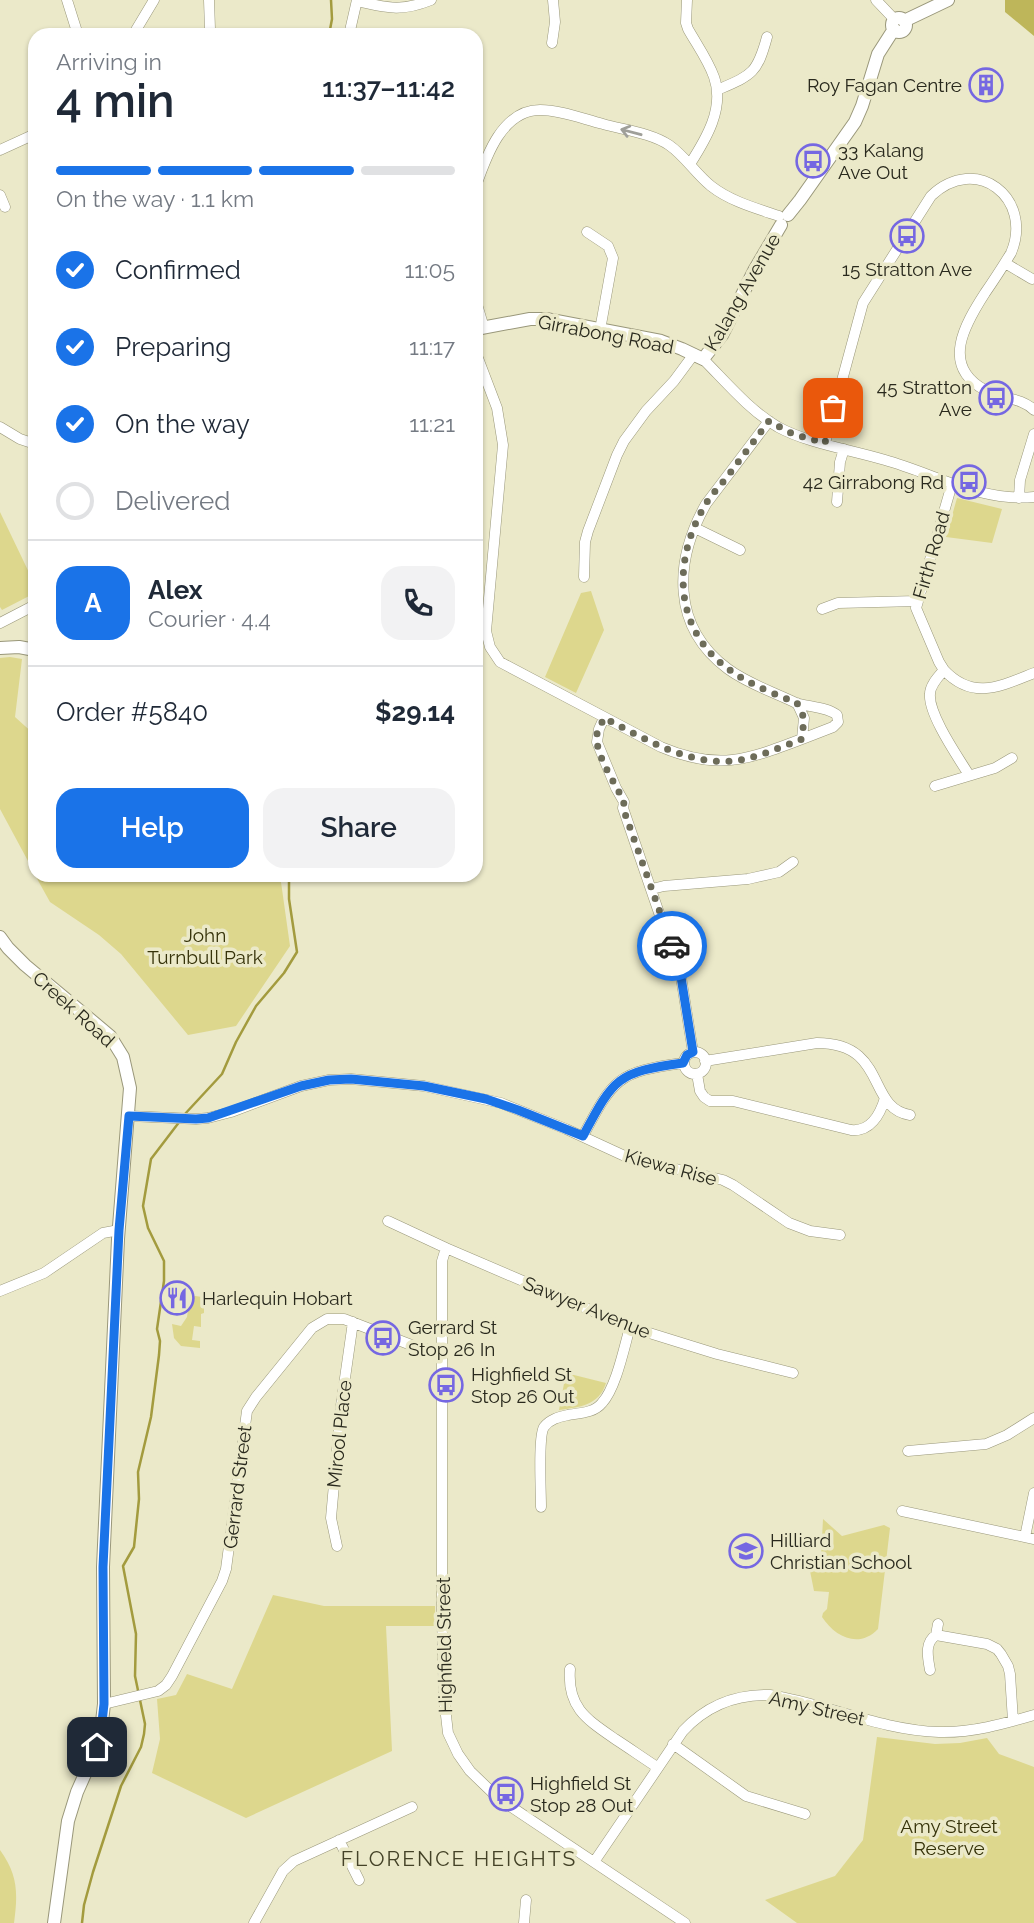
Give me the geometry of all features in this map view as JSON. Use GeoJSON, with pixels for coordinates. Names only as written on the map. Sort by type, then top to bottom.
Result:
{"type":"FeatureCollection","features":[{"type":"Feature","properties":{"kind":"street"},"geometry":{"type":"LineString","coordinates":[[67,0],[76,28]]}},
{"type":"Feature","properties":{"kind":"street"},"geometry":{"type":"LineString","coordinates":[[137,28],[154,0]]}},
{"type":"Feature","properties":{"kind":"street"},"geometry":{"type":"LineString","coordinates":[[209,0],[210,28]]}},
{"type":"Feature","properties":{"kind":"street"},"geometry":{"type":"LineString","coordinates":[[351,28],[357,1],[394,9],[413,7],[431,0]]}},
{"type":"Feature","properties":{"kind":"street"},"geometry":{"type":"LineString","coordinates":[[552,43],[555,22],[553,0]]}},
{"type":"Feature","properties":{"kind":"street"},"geometry":{"type":"LineString","coordinates":[[687,0],[688,29],[709,67],[717,90],[712,123],[690,164]]}},
{"type":"Feature","properties":{"kind":"street"},"geometry":{"type":"LineString","coordinates":[[876,0],[898,23],[948,0]]}},
{"type":"Feature","properties":{"kind":"street","name":"Kalang Avenue"},"geometry":{"type":"LineString","coordinates":[[584,577],[587,531],[617,455],[634,427],[674,381],[722,335],[782,219],[800,200],[855,122],[878,54],[898,23]]}},
{"type":"Feature","properties":{"kind":"street"},"geometry":{"type":"LineString","coordinates":[[717,90],[742,80],[755,71],[762,58],[767,37]]}},
{"type":"Feature","properties":{"kind":"street"},"geometry":{"type":"LineString","coordinates":[[483,168],[502,131],[516,118],[536,110],[558,112],[660,140],[679,153],[711,186],[724,195],[782,219]]}},
{"type":"Feature","properties":{"kind":"street"},"geometry":{"type":"LineString","coordinates":[[0,150],[28,137]]}},
{"type":"Feature","properties":{"kind":"street"},"geometry":{"type":"LineString","coordinates":[[825,443],[863,303],[931,196],[945,184],[962,179],[988,182],[1004,193],[1014,209],[1018,225],[1016,243],[966,324],[960,343],[961,362],[964,371],[976,385],[994,394],[1027,403],[1034,410]]}},
{"type":"Feature","properties":{"kind":"street"},"geometry":{"type":"LineString","coordinates":[[0,195],[5,207]]}},
{"type":"Feature","properties":{"kind":"street"},"geometry":{"type":"LineString","coordinates":[[587,232],[608,246],[613,258],[600,330]]}},
{"type":"Feature","properties":{"kind":"street"},"geometry":{"type":"LineString","coordinates":[[1004,263],[1032,279]]}},
{"type":"Feature","properties":{"kind":"street","name":"Girrabong Road"},"geometry":{"type":"LineString","coordinates":[[483,328],[538,318],[661,341],[698,357],[748,404],[769,421],[793,434],[889,461],[987,494],[1034,497]]}},
{"type":"Feature","properties":{"kind":"street"},"geometry":{"type":"LineString","coordinates":[[483,371],[497,408],[503,445],[486,620],[486,639],[494,655],[506,667],[604,718],[688,757],[716,761],[744,759],[833,727],[838,722],[835,713],[831,711],[797,703],[729,670],[709,651],[694,629],[686,607],[682,572],[695,528],[706,504],[769,421]]}},
{"type":"Feature","properties":{"kind":"street"},"geometry":{"type":"LineString","coordinates":[[0,427],[28,442]]}},
{"type":"Feature","properties":{"kind":"street"},"geometry":{"type":"LineString","coordinates":[[1019,498],[1020,480],[1034,434]]}},
{"type":"Feature","properties":{"kind":"street"},"geometry":{"type":"LineString","coordinates":[[837,502],[840,462],[844,449]]}},
{"type":"Feature","properties":{"kind":"street","name":"Firth Road"},"geometry":{"type":"LineString","coordinates":[[944,670],[916,608],[952,484]]}},
{"type":"Feature","properties":{"kind":"street"},"geometry":{"type":"LineString","coordinates":[[695,528],[740,550]]}},
{"type":"Feature","properties":{"kind":"street"},"geometry":{"type":"LineString","coordinates":[[822,609],[838,603],[917,601]]}},
{"type":"Feature","properties":{"kind":"street"},"geometry":{"type":"LineString","coordinates":[[0,624],[28,609]]}},
{"type":"Feature","properties":{"kind":"street"},"geometry":{"type":"LineString","coordinates":[[0,648],[28,649]]}},
{"type":"Feature","properties":{"kind":"street"},"geometry":{"type":"LineString","coordinates":[[969,775],[935,715],[930,696],[932,686],[944,670],[962,684],[980,689],[996,688],[1034,673]]}},
{"type":"Feature","properties":{"kind":"street"},"geometry":{"type":"LineString","coordinates":[[797,703],[804,718],[802,739]]}},
{"type":"Feature","properties":{"kind":"street"},"geometry":{"type":"LineString","coordinates":[[604,718],[598,729],[597,742],[624,802],[623,808],[681,977],[693,1052]]}},
{"type":"Feature","properties":{"kind":"street"},"geometry":{"type":"LineString","coordinates":[[935,786],[995,768],[1012,758]]}},
{"type":"Feature","properties":{"kind":"street"},"geometry":{"type":"LineString","coordinates":[[652,889],[748,879],[779,872],[793,862]]}},
{"type":"Feature","properties":{"kind":"street","name":"Creek Road"},"geometry":{"type":"LineString","coordinates":[[1,941],[25,965],[104,1030],[117,1045],[131,1088],[119,1230],[103,1567],[104,1704],[97,1747],[77,1792],[68,1821],[54,1923]]}},
{"type":"Feature","properties":{"kind":"street"},"geometry":{"type":"LineString","coordinates":[[705,1060],[831,1043],[856,1053],[866,1063],[892,1109],[909,1115]]}},
{"type":"Feature","properties":{"kind":"street"},"geometry":{"type":"LineString","coordinates":[[683,1063],[687,1055],[693,1052],[701,1055],[705,1060],[703,1070],[697,1074]]}},
{"type":"Feature","properties":{"kind":"street"},"geometry":{"type":"LineString","coordinates":[[683,1063],[687,1071],[697,1074]]}},
{"type":"Feature","properties":{"kind":"street"},"geometry":{"type":"LineString","coordinates":[[583,1136],[607,1094],[622,1079],[642,1070],[683,1063]]}},
{"type":"Feature","properties":{"kind":"street"},"geometry":{"type":"LineString","coordinates":[[697,1074],[700,1091],[710,1101],[733,1101],[850,1130],[859,1131],[871,1124],[885,1098]]}},
{"type":"Feature","properties":{"kind":"street","name":"Kiewa Rise"},"geometry":{"type":"LineString","coordinates":[[129,1116],[208,1118],[301,1086],[329,1080],[351,1079],[424,1086],[486,1099],[518,1110],[583,1136],[618,1154],[723,1180],[789,1223],[810,1231],[840,1236]]}},
{"type":"Feature","properties":{"kind":"street","name":"Sawyer Avenue"},"geometry":{"type":"LineString","coordinates":[[387,1221],[630,1327],[717,1354],[793,1373]]}},
{"type":"Feature","properties":{"kind":"street"},"geometry":{"type":"LineString","coordinates":[[0,1290],[44,1273],[103,1233],[119,1230]]}},
{"type":"Feature","properties":{"kind":"street","name":"Highfield Street"},"geometry":{"type":"LineString","coordinates":[[446,1248],[442,1261],[442,1624],[444,1710],[448,1733],[464,1763],[487,1789],[526,1818],[685,1923]]}},
{"type":"Feature","properties":{"kind":"street","name":"Gerrard Street"},"geometry":{"type":"LineString","coordinates":[[104,1704],[153,1693],[166,1685],[172,1676],[226,1569],[245,1418],[250,1405],[317,1324],[332,1318],[344,1319],[419,1348],[442,1351]]}},
{"type":"Feature","properties":{"kind":"street","name":"Mirool Place"},"geometry":{"type":"LineString","coordinates":[[337,1546],[331,1518],[341,1406],[353,1322]]}},
{"type":"Feature","properties":{"kind":"street"},"geometry":{"type":"LineString","coordinates":[[541,1507],[542,1432],[555,1418],[596,1409],[605,1400],[612,1388],[630,1327]]}},
{"type":"Feature","properties":{"kind":"street"},"geometry":{"type":"LineString","coordinates":[[908,1451],[986,1444],[1034,1418]]}},
{"type":"Feature","properties":{"kind":"street"},"geometry":{"type":"LineString","coordinates":[[902,1511],[1029,1538],[1034,1493]]}},
{"type":"Feature","properties":{"kind":"street"},"geometry":{"type":"LineString","coordinates":[[930,1670],[928,1646],[937,1629],[998,1649],[1010,1674],[1013,1721]]}},
{"type":"Feature","properties":{"kind":"street"},"geometry":{"type":"LineString","coordinates":[[570,1669],[571,1693],[582,1714],[657,1767]]}},
{"type":"Feature","properties":{"kind":"street","name":"Amy Street"},"geometry":{"type":"LineString","coordinates":[[594,1862],[657,1767],[691,1722],[713,1707],[735,1698],[759,1695],[782,1697],[922,1731],[955,1732],[984,1728],[1034,1715]]}},
{"type":"Feature","properties":{"kind":"street"},"geometry":{"type":"LineString","coordinates":[[673,1744],[746,1796],[805,1814]]}},
{"type":"Feature","properties":{"kind":"street"},"geometry":{"type":"LineString","coordinates":[[254,1923],[289,1865],[301,1857],[412,1807]]}},
{"type":"Feature","properties":{"kind":"street"},"geometry":{"type":"LineString","coordinates":[[339,1840],[359,1880]]}},
{"type":"Feature","properties":{"kind":"street"},"geometry":{"type":"LineString","coordinates":[[524,1923],[526,1900]]}},
{"type":"Feature","properties":{"kind":"green space"},"geometry":{"type":"Polygon","coordinates":[[[957,498],[1002,509],[992,543],[946,537],[957,498]]]}},
{"type":"Feature","properties":{"kind":"green space"},"geometry":{"type":"Polygon","coordinates":[[[0,512],[28,570],[28,597],[2,610],[0,512]]]}},
{"type":"Feature","properties":{"kind":"green space"},"geometry":{"type":"Polygon","coordinates":[[[591,591],[604,630],[576,693],[545,677],[581,593],[591,591]]]}},
{"type":"Feature","properties":{"kind":"green space"},"geometry":{"type":"Polygon","coordinates":[[[0,658],[22,659],[15,717],[28,729],[28,861],[0,809],[0,658]]]}},
{"type":"Feature","properties":{"kind":"green space","name":"John Turnbull Park"},"geometry":{"type":"Polygon","coordinates":[[[39,882],[281,882],[290,946],[236,1026],[188,1035],[121,954],[99,935],[50,902],[39,882]]]}},
{"type":"Feature","properties":{"kind":"green space"},"geometry":{"type":"Polygon","coordinates":[[[189,1295],[204,1299],[201,1327],[194,1326],[192,1340],[200,1341],[200,1348],[181,1346],[174,1338],[172,1324],[181,1326],[187,1317],[189,1295]]]}},
{"type":"Feature","properties":{"kind":"green space"},"geometry":{"type":"Polygon","coordinates":[[[566,1373],[606,1383],[603,1391],[593,1401],[559,1410],[566,1373]]]}},
{"type":"Feature","properties":{"kind":"green space"},"geometry":{"type":"Polygon","coordinates":[[[823,1519],[842,1536],[884,1525],[890,1528],[878,1629],[863,1638],[840,1635],[822,1617],[827,1609],[829,1592],[814,1591],[808,1561],[815,1556],[821,1557],[823,1519]]]}},
{"type":"Feature","properties":{"kind":"green space"},"geometry":{"type":"Polygon","coordinates":[[[273,1595],[324,1606],[435,1606],[435,1626],[386,1626],[392,1751],[246,1818],[152,1773],[160,1739],[157,1699],[176,1695],[187,1674],[232,1689],[273,1595]]]}},
{"type":"Feature","properties":{"kind":"green space","name":"Amy Street Reserve"},"geometry":{"type":"Polygon","coordinates":[[[877,1737],[935,1744],[987,1738],[999,1754],[1034,1767],[1034,1923],[797,1923],[765,1900],[835,1876],[863,1840],[877,1737]]]}},
{"type":"Feature","properties":{"kind":"green space"},"geometry":{"type":"Polygon","coordinates":[[[0,1850],[10,1868],[15,1885],[14,1923],[0,1923],[0,1850]]]}},
{"type":"Feature","properties":{"kind":"shaded area"},"geometry":{"type":"Polygon","coordinates":[[[1005,0],[1034,0],[1034,36],[1005,12],[1005,0]]]}},
{"type":"Feature","properties":{"kind":"waterway"},"geometry":{"type":"LineString","coordinates":[[330,28],[331,0]]}},
{"type":"Feature","properties":{"kind":"waterway"},"geometry":{"type":"LineString","coordinates":[[184,1115],[222,1074],[256,1006],[284,973],[297,952],[289,882]]}},
{"type":"Feature","properties":{"kind":"waterway"},"geometry":{"type":"LineString","coordinates":[[82,1923],[93,1872],[121,1786],[141,1747],[144,1734],[145,1724],[135,1676],[136,1634],[123,1566],[134,1547],[139,1499],[138,1472],[151,1417],[159,1355],[157,1329],[164,1261],[148,1228],[143,1206],[151,1159],[180,1121]]}},
{"type":"Feature","properties":{"kind":"way so far"},"geometry":{"type":"LineString","coordinates":[[672,946],[623,808],[624,802],[597,742],[598,729],[604,718],[673,752],[716,761],[744,759],[802,739],[804,718],[797,703],[729,670],[700,640],[686,607],[682,572],[699,516],[769,421],[793,434],[825,443],[833,408]]}},
{"type":"Feature","properties":{"kind":"place","name":"Roy Fagan Centre"},"geometry":{"type":"Point","coordinates":[986,85]}},
{"type":"Feature","properties":{"kind":"place","name":"33 Kalang Ave Out"},"geometry":{"type":"Point","coordinates":[813,161]}},
{"type":"Feature","properties":{"kind":"place","name":"15 Stratton Ave"},"geometry":{"type":"Point","coordinates":[907,236]}},
{"type":"Feature","properties":{"kind":"place","name":"45 Stratton Ave"},"geometry":{"type":"Point","coordinates":[996,398]}},
{"type":"Feature","properties":{"kind":"place","name":"42 Girrabong Rd"},"geometry":{"type":"Point","coordinates":[969,482]}},
{"type":"Feature","properties":{"kind":"place","name":"Harlequin Hobart"},"geometry":{"type":"Point","coordinates":[177,1298]}},
{"type":"Feature","properties":{"kind":"place","name":"Gerrard St Stop 26 In"},"geometry":{"type":"Point","coordinates":[383,1338]}},
{"type":"Feature","properties":{"kind":"place","name":"Highfield St Stop 26 Out"},"geometry":{"type":"Point","coordinates":[446,1385]}},
{"type":"Feature","properties":{"kind":"place","name":"Hilliard Christian School"},"geometry":{"type":"Point","coordinates":[746,1551]}},
{"type":"Feature","properties":{"kind":"place","name":"Highfield St Stop 28 Out"},"geometry":{"type":"Point","coordinates":[506,1794]}},
{"type":"Feature","properties":{"kind":"district","name":"FLORENCE HEIGHTS"},"geometry":{"type":"Point","coordinates":[459,1858]}},
{"type":"Feature","properties":{"kind":"route"},"geometry":{"type":"LineString","coordinates":[[97,1747],[104,1704],[103,1567],[119,1230],[129,1116],[208,1118],[301,1086],[351,1079],[424,1086],[486,1099],[583,1136],[600,1104],[622,1079],[642,1070],[683,1063],[687,1055],[693,1052],[681,977],[672,946]]}}]}
